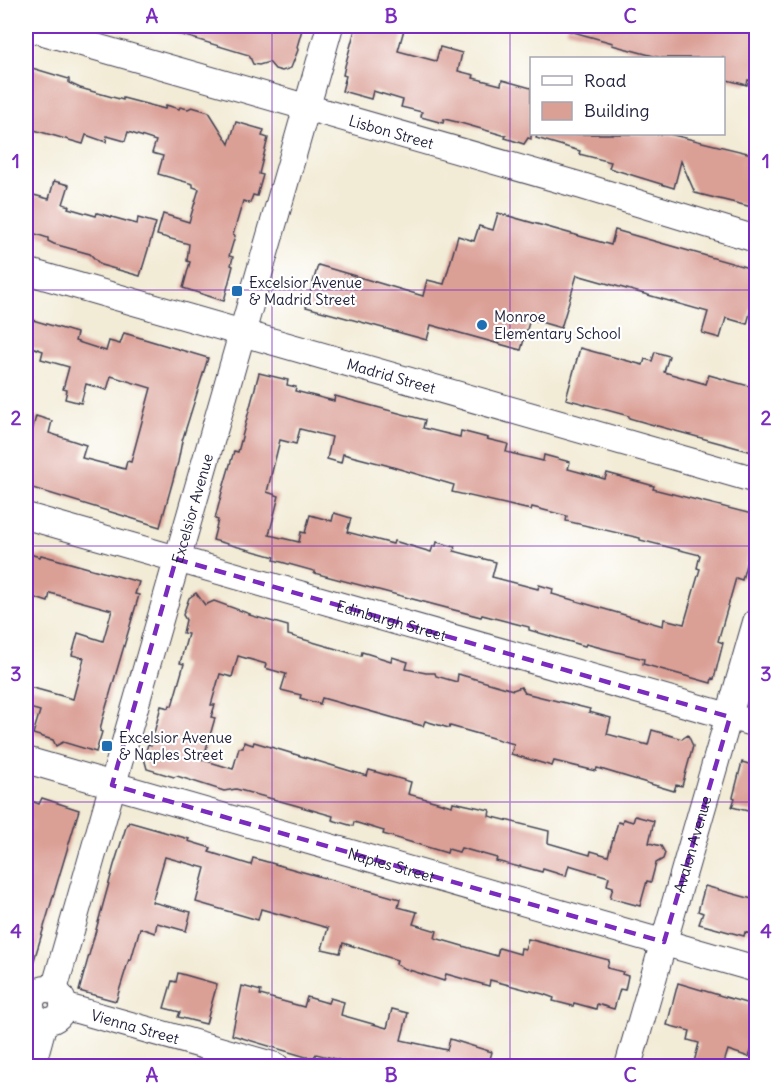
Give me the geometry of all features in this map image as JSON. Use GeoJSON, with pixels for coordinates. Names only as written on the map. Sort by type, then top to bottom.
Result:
{"type":"FeatureCollection","features":[{"type":"Feature","properties":{"kind":"street","name":"Excelsior Avenue"},"geometry":{"type":"LineString","coordinates":[[32,1066],[43,1005],[112,785],[330,26]]}},
{"type":"Feature","properties":{"kind":"street","name":"Lisbon Street"},"geometry":{"type":"LineString","coordinates":[[26,27],[582,186],[756,239]]}},
{"type":"Feature","properties":{"kind":"street","name":"Madrid Street"},"geometry":{"type":"LineString","coordinates":[[26,271],[756,480]]}},
{"type":"Feature","properties":{"kind":"street","name":"Edinburgh Street"},"geometry":{"type":"LineString","coordinates":[[26,516],[756,724]]}},
{"type":"Feature","properties":{"kind":"street","name":"Avalon Avenue"},"geometry":{"type":"LineString","coordinates":[[627,1066],[756,622]]}},
{"type":"Feature","properties":{"kind":"street","name":"Naples Street"},"geometry":{"type":"LineString","coordinates":[[26,760],[756,969]]}},
{"type":"Feature","properties":{"kind":"street","name":"Vienna Street"},"geometry":{"type":"LineString","coordinates":[[43,1005],[276,1066]]}},
{"type":"Feature","properties":{"kind":"highlighted area"},"geometry":{"type":"Polygon","coordinates":[[[176,559],[730,717],[664,942],[112,785],[176,559]]]}},
{"type":"Feature","properties":{"kind":"building"},"geometry":{"type":"Polygon","coordinates":[[[162,26],[303,26],[291,68],[282,71],[275,69],[269,62],[253,64],[249,55],[162,29],[162,26]]]}},
{"type":"Feature","properties":{"kind":"building"},"geometry":{"type":"Polygon","coordinates":[[[356,26],[405,26],[398,51],[436,61],[440,47],[462,53],[458,71],[474,75],[473,78],[501,85],[502,80],[530,88],[531,139],[528,138],[524,144],[505,138],[506,136],[457,122],[444,119],[443,123],[421,117],[422,112],[401,107],[403,100],[373,91],[371,99],[342,91],[346,76],[343,75],[356,26]]]}},
{"type":"Feature","properties":{"kind":"building"},"geometry":{"type":"Polygon","coordinates":[[[567,26],[756,26],[756,82],[748,80],[747,85],[725,80],[725,57],[657,57],[566,30],[567,26]]]}},
{"type":"Feature","properties":{"kind":"building"},"geometry":{"type":"Polygon","coordinates":[[[32,68],[69,79],[69,83],[80,88],[123,100],[123,98],[165,109],[166,105],[179,109],[180,107],[188,109],[192,107],[209,112],[229,144],[236,122],[264,130],[262,136],[268,138],[259,174],[263,175],[257,196],[253,195],[250,203],[243,201],[229,256],[233,257],[231,265],[233,266],[224,301],[183,288],[190,262],[187,261],[189,244],[157,235],[163,214],[189,222],[199,189],[193,187],[193,184],[158,174],[163,156],[152,153],[156,141],[128,132],[125,141],[107,136],[106,142],[86,135],[83,144],[27,128],[32,109],[26,106],[26,73],[30,74],[32,68]]]}},
{"type":"Feature","properties":{"kind":"building"},"geometry":{"type":"Polygon","coordinates":[[[537,135],[673,135],[756,155],[756,208],[695,193],[681,161],[674,188],[609,168],[611,162],[579,154],[580,151],[536,138],[537,135]]]}},
{"type":"Feature","properties":{"kind":"building"},"geometry":{"type":"Polygon","coordinates":[[[54,181],[69,185],[63,204],[69,206],[68,208],[137,224],[138,218],[156,223],[140,276],[101,265],[90,254],[54,244],[48,241],[48,238],[26,231],[26,193],[49,199],[54,181]]]}},
{"type":"Feature","properties":{"kind":"building"},"geometry":{"type":"Polygon","coordinates":[[[498,213],[611,245],[615,230],[756,270],[756,292],[747,324],[726,318],[720,338],[702,333],[708,312],[577,275],[561,328],[530,319],[521,350],[431,325],[427,340],[306,307],[318,265],[423,296],[427,280],[444,284],[458,236],[474,241],[479,226],[493,230],[498,213]]]}},
{"type":"Feature","properties":{"kind":"building"},"geometry":{"type":"Polygon","coordinates":[[[26,318],[77,333],[75,341],[106,351],[109,341],[120,344],[124,333],[208,358],[182,441],[160,527],[26,486],[26,433],[31,435],[36,416],[52,421],[49,433],[86,445],[82,458],[125,469],[127,461],[131,462],[151,388],[111,376],[107,390],[86,384],[81,403],[65,399],[67,390],[63,389],[69,367],[41,359],[43,351],[26,345],[26,318]]]}},
{"type":"Feature","properties":{"kind":"building"},"geometry":{"type":"Polygon","coordinates":[[[580,348],[643,365],[645,359],[652,361],[655,352],[669,356],[664,372],[706,384],[709,375],[756,388],[756,453],[566,399],[580,348]]]}},
{"type":"Feature","properties":{"kind":"building"},"geometry":{"type":"Polygon","coordinates":[[[259,373],[288,380],[287,385],[296,387],[295,391],[334,401],[335,396],[425,420],[423,428],[460,437],[461,431],[508,444],[506,452],[543,461],[544,455],[570,462],[568,469],[605,479],[607,473],[654,486],[653,489],[756,515],[756,526],[742,580],[736,578],[718,641],[723,643],[714,679],[712,678],[711,683],[643,664],[644,659],[586,644],[585,646],[529,630],[529,627],[482,615],[481,617],[314,573],[314,571],[274,560],[275,557],[213,540],[218,520],[215,519],[222,492],[234,451],[238,452],[259,373]],[[300,429],[296,444],[280,440],[267,492],[279,496],[269,535],[299,542],[301,532],[305,533],[310,515],[332,521],[334,513],[351,518],[347,532],[393,544],[394,541],[431,552],[437,542],[455,547],[454,551],[496,562],[492,577],[538,589],[539,585],[553,589],[552,594],[663,626],[664,619],[684,624],[700,569],[697,568],[700,555],[566,521],[567,516],[532,507],[531,510],[452,492],[454,485],[386,465],[343,454],[341,463],[327,459],[332,437],[300,429]]]}},
{"type":"Feature","properties":{"kind":"building"},"geometry":{"type":"Polygon","coordinates":[[[26,553],[139,582],[135,594],[139,595],[102,721],[100,731],[102,732],[96,752],[63,742],[56,746],[53,740],[33,734],[40,711],[26,707],[26,686],[73,699],[84,658],[72,655],[78,633],[103,641],[112,610],[50,593],[48,602],[26,595],[26,553]]]}},
{"type":"Feature","properties":{"kind":"building"},"geometry":{"type":"Polygon","coordinates":[[[196,593],[205,605],[214,601],[249,615],[288,626],[288,635],[361,656],[362,652],[391,661],[392,657],[408,662],[406,669],[435,673],[436,676],[457,682],[458,674],[513,690],[521,687],[525,693],[590,709],[589,712],[611,718],[607,734],[648,745],[652,730],[682,739],[688,735],[693,746],[682,786],[676,785],[674,791],[597,768],[596,771],[554,761],[552,766],[511,754],[514,744],[450,726],[449,728],[425,721],[423,726],[322,698],[320,704],[300,698],[301,695],[281,690],[286,674],[265,668],[266,664],[238,656],[232,677],[220,674],[211,705],[215,705],[211,717],[215,718],[203,760],[233,769],[239,748],[243,748],[244,742],[253,745],[254,742],[367,776],[369,770],[411,782],[408,794],[452,806],[453,802],[490,810],[489,816],[549,831],[548,843],[590,855],[591,851],[608,856],[618,822],[622,823],[623,819],[633,822],[635,816],[654,821],[649,843],[661,846],[665,853],[663,859],[656,863],[651,882],[647,881],[640,906],[610,898],[613,887],[607,885],[609,877],[569,865],[566,876],[543,869],[542,872],[496,861],[497,858],[461,848],[459,852],[448,849],[447,853],[383,834],[384,831],[354,822],[353,826],[332,820],[333,816],[291,804],[236,789],[224,791],[147,769],[144,758],[148,744],[151,745],[161,706],[169,708],[170,705],[172,706],[184,664],[180,663],[188,634],[183,633],[186,620],[183,615],[189,598],[196,593]]]}},
{"type":"Feature","properties":{"kind":"building"},"geometry":{"type":"Polygon","coordinates":[[[742,762],[756,766],[756,795],[752,812],[732,807],[742,762]]]}},
{"type":"Feature","properties":{"kind":"building"},"geometry":{"type":"Polygon","coordinates":[[[42,798],[79,810],[29,977],[26,976],[26,812],[29,800],[39,804],[42,798]]]}},
{"type":"Feature","properties":{"kind":"building"},"geometry":{"type":"Polygon","coordinates":[[[129,822],[189,839],[188,841],[211,848],[209,852],[251,865],[253,858],[400,899],[398,907],[417,912],[413,924],[437,931],[435,938],[497,956],[499,948],[520,954],[521,948],[525,949],[528,939],[609,960],[607,968],[623,972],[622,974],[628,976],[625,990],[620,989],[614,1009],[597,1004],[596,1009],[574,1003],[573,1006],[553,1001],[554,998],[543,994],[490,980],[489,986],[446,974],[444,981],[403,968],[396,964],[397,960],[343,943],[340,953],[322,949],[328,928],[261,909],[258,920],[196,902],[205,868],[165,857],[152,902],[191,912],[186,931],[157,923],[155,933],[140,928],[116,1001],[79,991],[114,865],[129,822]]]}},
{"type":"Feature","properties":{"kind":"building"},"geometry":{"type":"Polygon","coordinates":[[[705,886],[756,900],[756,936],[745,932],[744,936],[699,924],[703,913],[698,911],[705,886]]]}},
{"type":"Feature","properties":{"kind":"building"},"geometry":{"type":"Polygon","coordinates":[[[178,973],[217,984],[206,1024],[178,1017],[180,1012],[164,1008],[172,981],[176,982],[178,973]]]}},
{"type":"Feature","properties":{"kind":"building"},"geometry":{"type":"Polygon","coordinates":[[[678,983],[756,1006],[756,1050],[752,1049],[749,1057],[728,1050],[723,1066],[693,1066],[699,1043],[688,1040],[690,1031],[667,1025],[678,983]]]}},
{"type":"Feature","properties":{"kind":"building"},"geometry":{"type":"Polygon","coordinates":[[[242,986],[261,991],[260,995],[304,1007],[307,997],[328,1003],[330,998],[344,1002],[341,1015],[387,1028],[392,1009],[408,1013],[401,1040],[447,1050],[450,1039],[492,1052],[488,1066],[346,1066],[348,1063],[332,1058],[316,1054],[314,1057],[306,1057],[232,1035],[242,986]]]}},
{"type":"Feature","properties":{"kind":"place","name":"Excelsior Avenue & Madrid Street"},"geometry":{"type":"Point","coordinates":[237,291]}},
{"type":"Feature","properties":{"kind":"place","name":"Monroe Elementary School"},"geometry":{"type":"Point","coordinates":[482,325]}},
{"type":"Feature","properties":{"kind":"place","name":"Excelsior Avenue & Naples Street"},"geometry":{"type":"Point","coordinates":[107,746]}}]}
